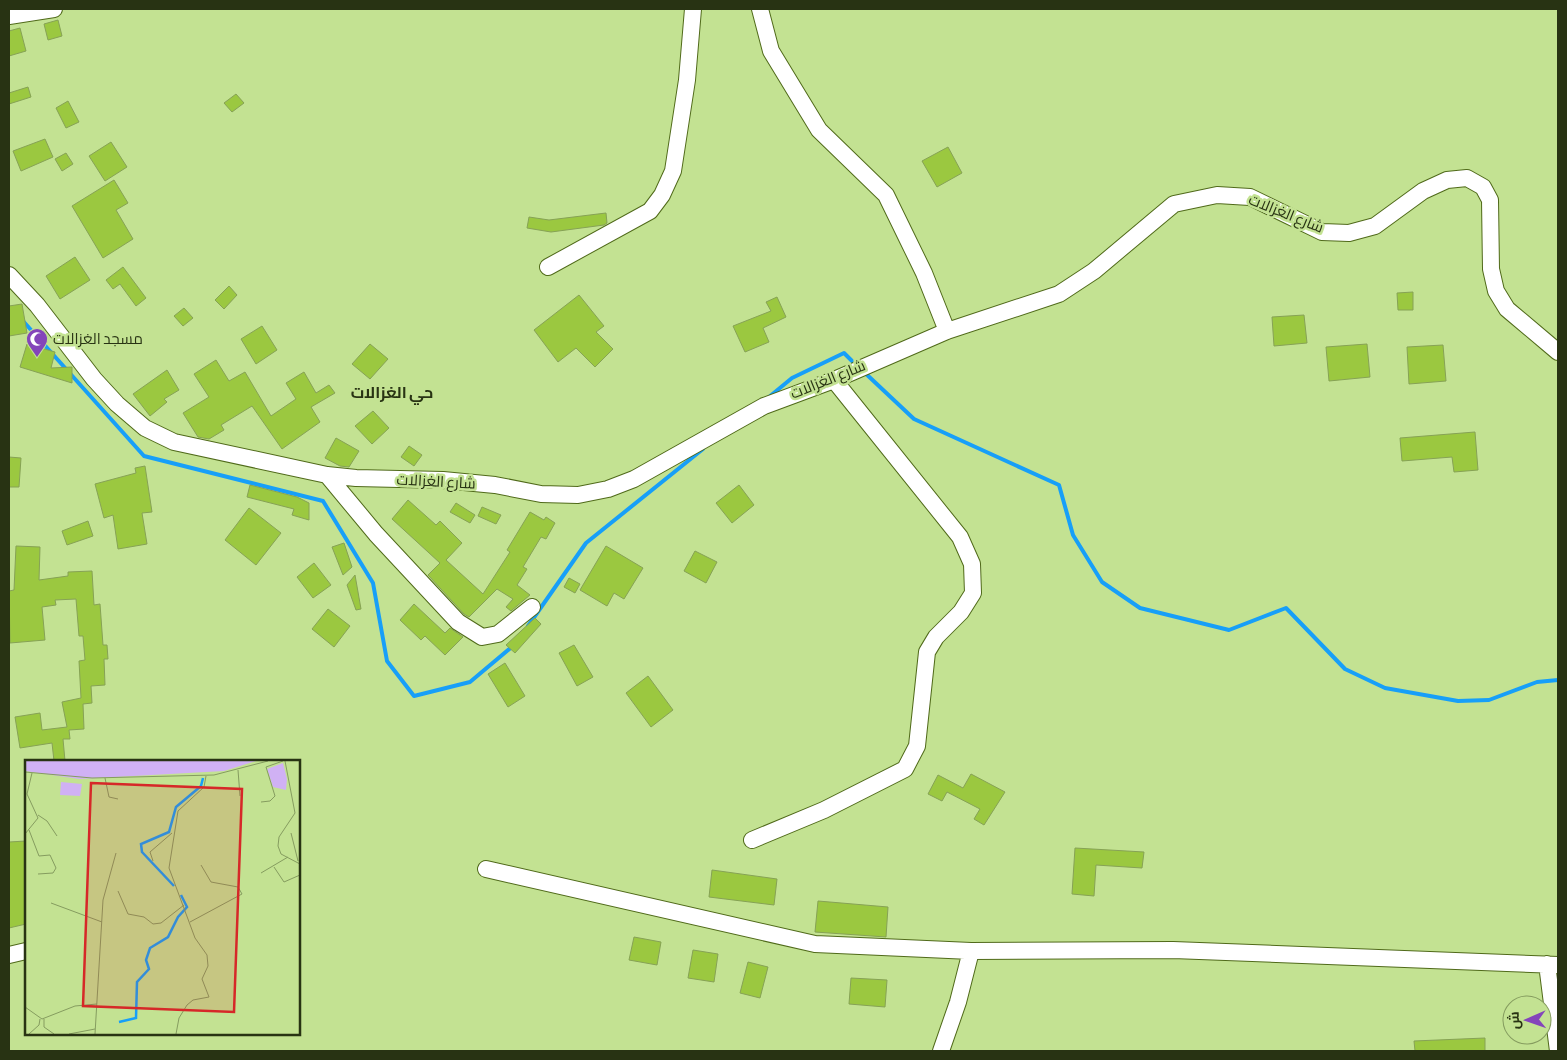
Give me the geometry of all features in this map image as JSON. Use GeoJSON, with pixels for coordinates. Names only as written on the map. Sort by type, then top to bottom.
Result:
{"type":"FeatureCollection","features":[{"type":"Feature","properties":{"kind":"street"},"geometry":{"type":"LineString","coordinates":[[548,267],[650,211],[662,195],[673,171],[686,80],[693,9]]}},
{"type":"Feature","properties":{"kind":"street"},"geometry":{"type":"LineString","coordinates":[[760,9],[771,51],[819,130],[886,195],[924,273],[947,331]]}},
{"type":"Feature","properties":{"kind":"street"},"geometry":{"type":"LineString","coordinates":[[9,16],[54,10]]}},
{"type":"Feature","properties":{"kind":"street","name":"شارع الغزالات"},"geometry":{"type":"LineString","coordinates":[[9,275],[37,305],[94,379],[117,404],[146,428],[174,442],[327,475],[356,478],[443,480],[540,494],[578,495],[608,489],[634,479],[764,406],[834,380],[947,331],[1059,294],[1094,271],[1174,204],[1217,194],[1250,197],[1322,232],[1349,234],[1375,226],[1423,191],[1447,180],[1467,178],[1482,187],[1490,200],[1491,270],[1496,291],[1507,309],[1558,352]]}},
{"type":"Feature","properties":{"kind":"street"},"geometry":{"type":"LineString","coordinates":[[752,840],[824,810],[905,769],[917,746],[927,652],[936,637],[961,612],[973,593],[972,564],[960,536],[834,380]]}},
{"type":"Feature","properties":{"kind":"street"},"geometry":{"type":"LineString","coordinates":[[327,475],[376,534],[458,622],[469,630],[482,637],[498,634],[532,607]]}},
{"type":"Feature","properties":{"kind":"street"},"geometry":{"type":"LineString","coordinates":[[486,869],[815,944],[971,951],[1173,950],[1553,964],[1558,1051]]}},
{"type":"Feature","properties":{"kind":"street"},"geometry":{"type":"LineString","coordinates":[[9,955],[25,951]]}},
{"type":"Feature","properties":{"kind":"street"},"geometry":{"type":"LineString","coordinates":[[941,1051],[958,1002],[971,951]]}},
{"type":"Feature","properties":{"kind":"building"},"geometry":{"type":"Polygon","coordinates":[[[58,20],[62,36],[48,40],[44,24],[58,20]]]}},
{"type":"Feature","properties":{"kind":"building"},"geometry":{"type":"Polygon","coordinates":[[[20,28],[26,51],[9,56],[9,31],[20,28]]]}},
{"type":"Feature","properties":{"kind":"building"},"geometry":{"type":"Polygon","coordinates":[[[28,87],[31,97],[9,104],[9,93],[28,87]]]}},
{"type":"Feature","properties":{"kind":"building"},"geometry":{"type":"Polygon","coordinates":[[[236,94],[244,103],[232,112],[224,103],[236,94]]]}},
{"type":"Feature","properties":{"kind":"building"},"geometry":{"type":"Polygon","coordinates":[[[68,101],[79,122],[66,128],[56,108],[68,101]]]}},
{"type":"Feature","properties":{"kind":"building"},"geometry":{"type":"Polygon","coordinates":[[[45,139],[53,157],[21,171],[13,151],[45,139]]]}},
{"type":"Feature","properties":{"kind":"building"},"geometry":{"type":"Polygon","coordinates":[[[111,142],[127,167],[105,181],[89,156],[111,142]]]}},
{"type":"Feature","properties":{"kind":"building"},"geometry":{"type":"Polygon","coordinates":[[[948,147],[962,173],[937,187],[922,161],[948,147]]]}},
{"type":"Feature","properties":{"kind":"building"},"geometry":{"type":"Polygon","coordinates":[[[66,153],[73,164],[62,171],[55,159],[66,153]]]}},
{"type":"Feature","properties":{"kind":"building"},"geometry":{"type":"Polygon","coordinates":[[[114,180],[128,203],[116,210],[133,239],[103,258],[72,206],[114,180]]]}},
{"type":"Feature","properties":{"kind":"building"},"geometry":{"type":"Polygon","coordinates":[[[606,213],[607,223],[604,225],[551,232],[527,228],[529,217],[549,220],[606,213]]]}},
{"type":"Feature","properties":{"kind":"building"},"geometry":{"type":"Polygon","coordinates":[[[75,257],[90,280],[60,299],[46,276],[75,257]]]}},
{"type":"Feature","properties":{"kind":"building"},"geometry":{"type":"Polygon","coordinates":[[[123,267],[146,298],[136,306],[120,284],[113,289],[106,280],[123,267]]]}},
{"type":"Feature","properties":{"kind":"building"},"geometry":{"type":"Polygon","coordinates":[[[229,286],[237,295],[224,309],[215,300],[229,286]]]}},
{"type":"Feature","properties":{"kind":"building"},"geometry":{"type":"Polygon","coordinates":[[[1413,292],[1413,310],[1398,310],[1397,293],[1413,292]]]}},
{"type":"Feature","properties":{"kind":"building"},"geometry":{"type":"Polygon","coordinates":[[[579,295],[604,326],[596,332],[613,349],[595,367],[576,348],[558,362],[534,330],[579,295]]]}},
{"type":"Feature","properties":{"kind":"building"},"geometry":{"type":"Polygon","coordinates":[[[777,297],[786,317],[763,328],[769,342],[745,352],[733,326],[771,311],[766,302],[777,297]]]}},
{"type":"Feature","properties":{"kind":"building"},"geometry":{"type":"Polygon","coordinates":[[[22,304],[27,333],[9,336],[9,306],[22,304]]]}},
{"type":"Feature","properties":{"kind":"building"},"geometry":{"type":"Polygon","coordinates":[[[184,308],[193,318],[183,326],[174,316],[184,308]]]}},
{"type":"Feature","properties":{"kind":"building"},"geometry":{"type":"Polygon","coordinates":[[[1304,315],[1307,343],[1274,346],[1272,317],[1304,315]]]}},
{"type":"Feature","properties":{"kind":"building"},"geometry":{"type":"Polygon","coordinates":[[[262,326],[277,350],[256,364],[241,339],[262,326]]]}},
{"type":"Feature","properties":{"kind":"building"},"geometry":{"type":"Polygon","coordinates":[[[27,344],[55,352],[51,368],[72,367],[72,383],[20,367],[27,344]]]}},
{"type":"Feature","properties":{"kind":"building"},"geometry":{"type":"Polygon","coordinates":[[[370,344],[388,359],[370,379],[352,364],[370,344]]]}},
{"type":"Feature","properties":{"kind":"building"},"geometry":{"type":"Polygon","coordinates":[[[1367,344],[1370,377],[1329,381],[1326,347],[1367,344]]]}},
{"type":"Feature","properties":{"kind":"building"},"geometry":{"type":"Polygon","coordinates":[[[1443,345],[1446,381],[1409,384],[1407,347],[1443,345]]]}},
{"type":"Feature","properties":{"kind":"building"},"geometry":{"type":"Polygon","coordinates":[[[216,360],[229,381],[245,372],[271,416],[296,399],[286,383],[304,372],[316,393],[329,385],[335,393],[311,407],[320,422],[282,449],[252,406],[221,425],[224,430],[209,439],[198,437],[183,413],[209,397],[194,374],[216,360]]]}},
{"type":"Feature","properties":{"kind":"building"},"geometry":{"type":"Polygon","coordinates":[[[167,370],[179,390],[164,399],[167,402],[150,416],[133,394],[167,370]]]}},
{"type":"Feature","properties":{"kind":"building"},"geometry":{"type":"Polygon","coordinates":[[[373,411],[389,428],[372,444],[355,426],[373,411]]]}},
{"type":"Feature","properties":{"kind":"building"},"geometry":{"type":"Polygon","coordinates":[[[1475,432],[1478,470],[1454,472],[1452,457],[1402,461],[1400,438],[1475,432]]]}},
{"type":"Feature","properties":{"kind":"building"},"geometry":{"type":"Polygon","coordinates":[[[336,438],[359,451],[349,467],[340,466],[325,458],[336,438]]]}},
{"type":"Feature","properties":{"kind":"building"},"geometry":{"type":"Polygon","coordinates":[[[409,446],[422,455],[414,466],[401,457],[409,446]]]}},
{"type":"Feature","properties":{"kind":"building"},"geometry":{"type":"Polygon","coordinates":[[[9,457],[21,458],[19,487],[9,487],[9,457]]]}},
{"type":"Feature","properties":{"kind":"building"},"geometry":{"type":"Polygon","coordinates":[[[145,466],[152,512],[142,513],[147,544],[118,549],[113,515],[104,518],[95,484],[136,473],[135,468],[145,466]]]}},
{"type":"Feature","properties":{"kind":"building"},"geometry":{"type":"Polygon","coordinates":[[[250,485],[297,497],[309,503],[309,520],[292,515],[294,509],[247,497],[250,485]]]}},
{"type":"Feature","properties":{"kind":"building"},"geometry":{"type":"Polygon","coordinates":[[[739,485],[754,505],[732,523],[716,503],[739,485]]]}},
{"type":"Feature","properties":{"kind":"building"},"geometry":{"type":"Polygon","coordinates":[[[408,500],[436,525],[440,521],[462,543],[446,560],[483,594],[510,552],[507,550],[530,512],[544,520],[546,517],[555,523],[546,539],[541,537],[523,567],[527,569],[517,585],[530,595],[511,611],[506,607],[513,599],[497,589],[469,617],[464,614],[428,575],[440,563],[392,519],[408,500]]]}},
{"type":"Feature","properties":{"kind":"building"},"geometry":{"type":"Polygon","coordinates":[[[456,503],[475,515],[470,523],[450,512],[456,503]]]}},
{"type":"Feature","properties":{"kind":"building"},"geometry":{"type":"Polygon","coordinates":[[[482,507],[501,515],[496,524],[478,516],[482,507]]]}},
{"type":"Feature","properties":{"kind":"building"},"geometry":{"type":"Polygon","coordinates":[[[249,508],[281,533],[256,565],[225,540],[249,508]]]}},
{"type":"Feature","properties":{"kind":"building"},"geometry":{"type":"Polygon","coordinates":[[[88,521],[93,536],[67,545],[62,531],[88,521]]]}},
{"type":"Feature","properties":{"kind":"building"},"geometry":{"type":"Polygon","coordinates":[[[344,543],[352,567],[343,575],[332,547],[344,543]]]}},
{"type":"Feature","properties":{"kind":"building"},"geometry":{"type":"Polygon","coordinates":[[[16,546],[40,547],[39,580],[68,576],[68,572],[92,571],[94,605],[100,604],[103,645],[107,645],[108,659],[104,659],[105,685],[91,686],[92,703],[83,704],[84,729],[69,730],[70,739],[63,739],[65,760],[54,760],[52,743],[20,748],[15,717],[40,713],[42,730],[67,727],[62,702],[81,698],[79,661],[85,660],[83,636],[79,636],[76,599],[55,600],[56,605],[42,607],[45,640],[10,643],[9,591],[14,590],[16,546]]]}},
{"type":"Feature","properties":{"kind":"building"},"geometry":{"type":"Polygon","coordinates":[[[606,546],[643,568],[624,599],[614,593],[607,606],[580,590],[606,546]]]}},
{"type":"Feature","properties":{"kind":"building"},"geometry":{"type":"Polygon","coordinates":[[[695,551],[717,562],[706,583],[684,571],[695,551]]]}},
{"type":"Feature","properties":{"kind":"building"},"geometry":{"type":"Polygon","coordinates":[[[314,563],[331,585],[313,598],[297,577],[314,563]]]}},
{"type":"Feature","properties":{"kind":"building"},"geometry":{"type":"Polygon","coordinates":[[[355,575],[361,609],[356,610],[347,585],[355,575]]]}},
{"type":"Feature","properties":{"kind":"building"},"geometry":{"type":"Polygon","coordinates":[[[569,578],[580,584],[575,593],[564,587],[569,578]]]}},
{"type":"Feature","properties":{"kind":"building"},"geometry":{"type":"Polygon","coordinates":[[[414,604],[445,633],[450,628],[463,637],[445,655],[425,636],[421,640],[400,620],[414,604]]]}},
{"type":"Feature","properties":{"kind":"building"},"geometry":{"type":"Polygon","coordinates":[[[328,609],[350,626],[334,647],[312,629],[328,609]]]}},
{"type":"Feature","properties":{"kind":"building"},"geometry":{"type":"Polygon","coordinates":[[[535,618],[541,624],[515,653],[506,645],[535,618]]]}},
{"type":"Feature","properties":{"kind":"building"},"geometry":{"type":"Polygon","coordinates":[[[574,645],[593,677],[577,686],[559,653],[574,645]]]}},
{"type":"Feature","properties":{"kind":"building"},"geometry":{"type":"Polygon","coordinates":[[[505,663],[525,696],[508,707],[488,674],[505,663]]]}},
{"type":"Feature","properties":{"kind":"building"},"geometry":{"type":"Polygon","coordinates":[[[648,676],[673,710],[651,727],[626,693],[648,676]]]}},
{"type":"Feature","properties":{"kind":"building"},"geometry":{"type":"Polygon","coordinates":[[[971,774],[1005,792],[984,825],[974,819],[980,809],[947,792],[942,801],[928,794],[938,775],[963,788],[971,774]]]}},
{"type":"Feature","properties":{"kind":"building"},"geometry":{"type":"Polygon","coordinates":[[[25,841],[25,924],[9,928],[9,842],[25,841]]]}},
{"type":"Feature","properties":{"kind":"building"},"geometry":{"type":"Polygon","coordinates":[[[1075,848],[1144,852],[1142,868],[1096,865],[1094,896],[1072,894],[1075,848]]]}},
{"type":"Feature","properties":{"kind":"building"},"geometry":{"type":"Polygon","coordinates":[[[712,870],[777,879],[774,905],[709,897],[712,870]]]}},
{"type":"Feature","properties":{"kind":"building"},"geometry":{"type":"Polygon","coordinates":[[[818,901],[888,907],[886,937],[815,932],[818,901]]]}},
{"type":"Feature","properties":{"kind":"building"},"geometry":{"type":"Polygon","coordinates":[[[634,937],[661,942],[657,965],[629,960],[634,937]]]}},
{"type":"Feature","properties":{"kind":"building"},"geometry":{"type":"Polygon","coordinates":[[[693,950],[718,954],[714,982],[688,978],[693,950]]]}},
{"type":"Feature","properties":{"kind":"building"},"geometry":{"type":"Polygon","coordinates":[[[748,962],[768,967],[760,998],[740,993],[748,962]]]}},
{"type":"Feature","properties":{"kind":"building"},"geometry":{"type":"Polygon","coordinates":[[[851,978],[887,980],[885,1007],[849,1004],[851,978]]]}},
{"type":"Feature","properties":{"kind":"building"},"geometry":{"type":"Polygon","coordinates":[[[1485,1038],[1485,1051],[1415,1051],[1414,1041],[1485,1038]]]}},
{"type":"Feature","properties":{"kind":"waterway"},"geometry":{"type":"LineString","coordinates":[[23,321],[144,456],[323,501],[373,583],[387,661],[414,696],[470,682],[514,645]]}},
{"type":"Feature","properties":{"kind":"waterway"},"geometry":{"type":"LineString","coordinates":[[769,397],[792,378],[844,353],[857,366]]}},
{"type":"Feature","properties":{"kind":"waterway"},"geometry":{"type":"LineString","coordinates":[[864,372],[914,419],[1059,485],[1073,535],[1102,582],[1140,608],[1229,630],[1286,608],[1345,669],[1385,688],[1458,701],[1489,700],[1537,682],[1558,680]]}},
{"type":"Feature","properties":{"kind":"waterway"},"geometry":{"type":"LineString","coordinates":[[528,626],[586,543],[703,449]]}},
{"type":"Feature","properties":{"kind":"place","name":"مسجد الغزالات"},"geometry":{"type":"Point","coordinates":[37,358]}},
{"type":"Feature","properties":{"kind":"district","name":"حي الغزالات"},"geometry":{"type":"Point","coordinates":[392,393]}}]}
